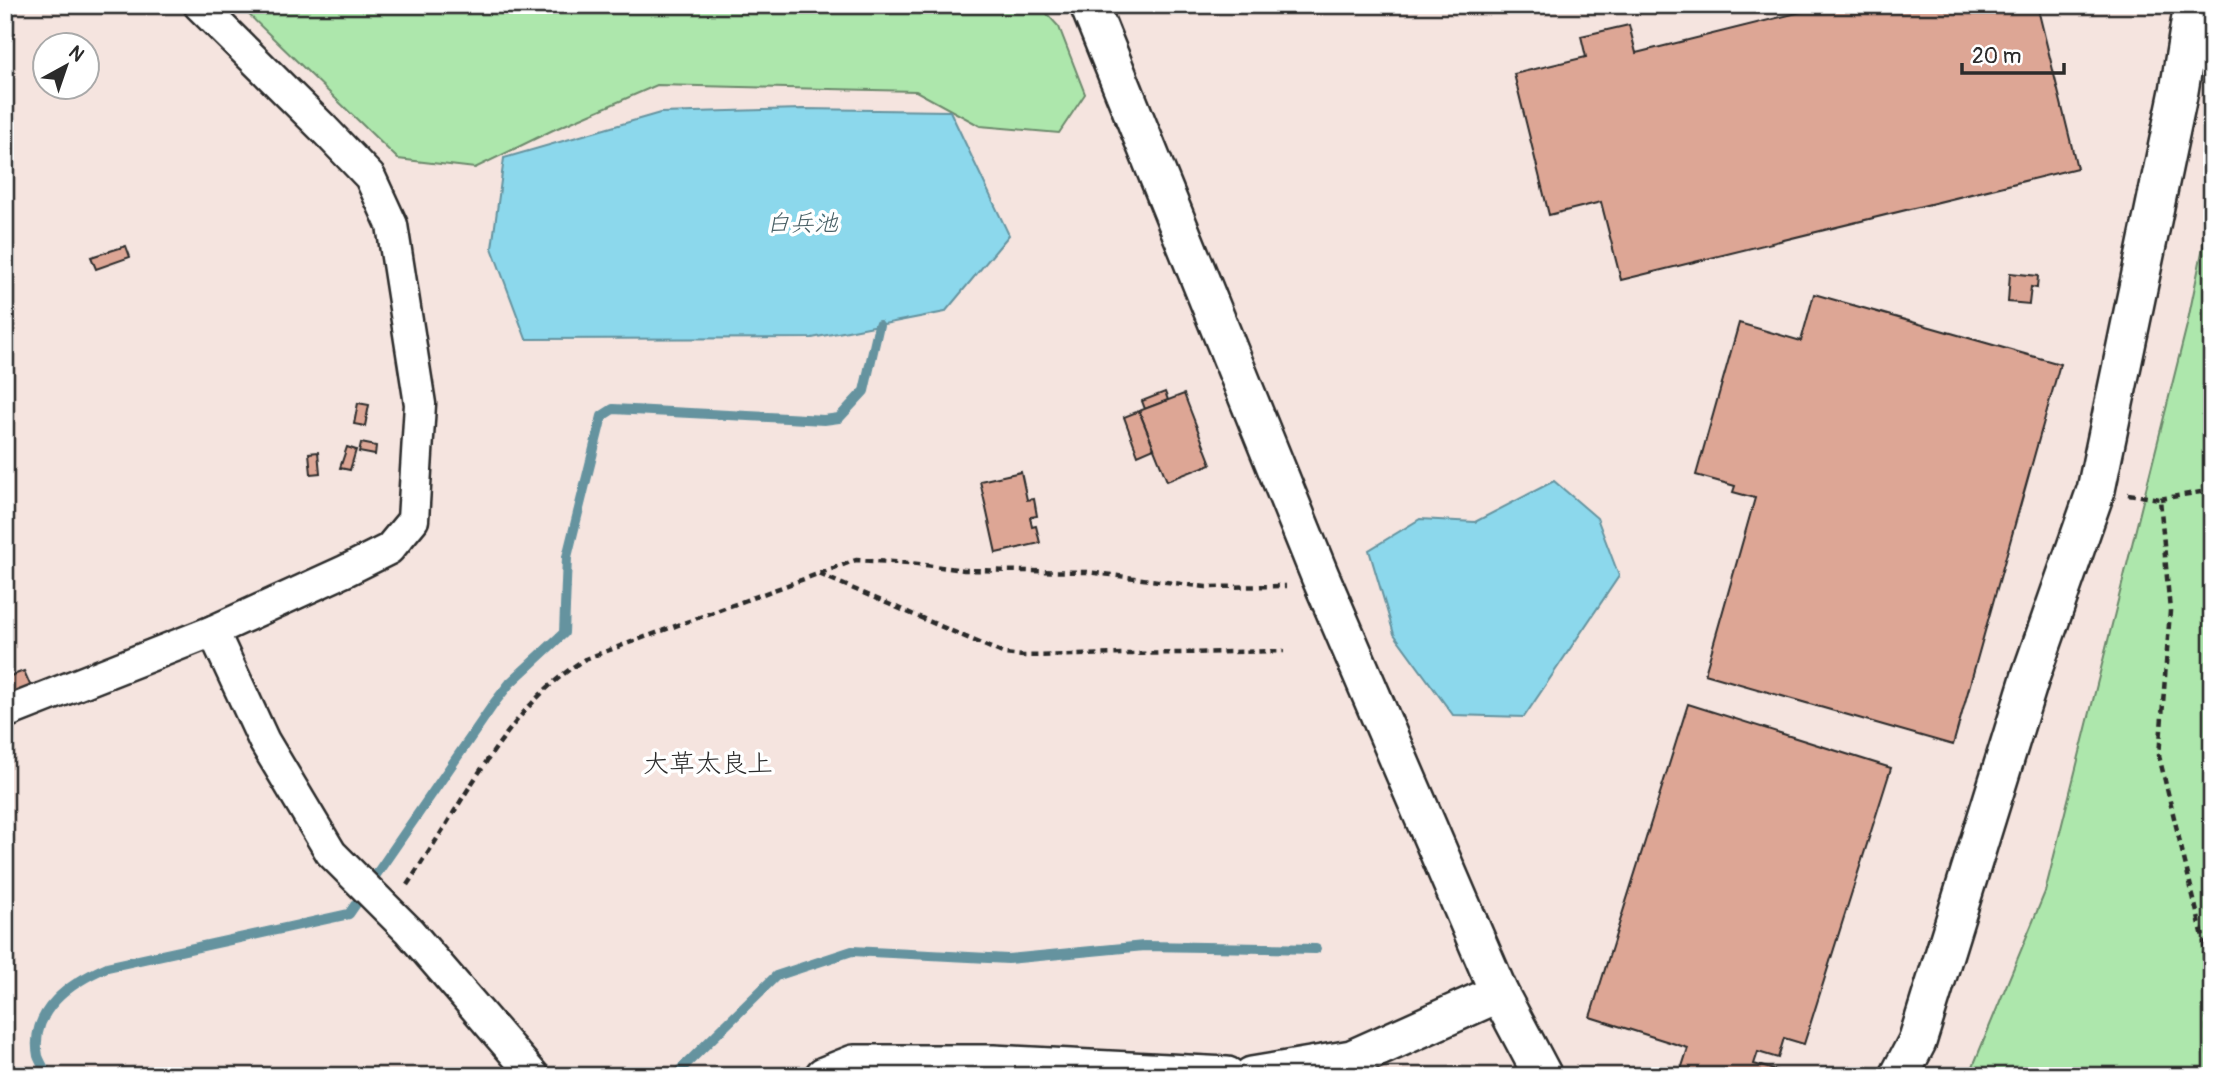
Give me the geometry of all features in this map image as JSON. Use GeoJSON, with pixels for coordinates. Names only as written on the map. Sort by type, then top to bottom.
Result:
{"type":"FeatureCollection","features":[{"type":"Feature","properties":{"kind":"street"},"geometry":{"type":"LineString","coordinates":[[5,713],[213,631],[345,571],[389,549],[413,520],[420,404],[392,225],[370,177],[199,5]]}},
{"type":"Feature","properties":{"kind":"street"},"geometry":{"type":"LineString","coordinates":[[1089,5],[1320,576],[1499,993],[1543,1076]]}},
{"type":"Feature","properties":{"kind":"street"},"geometry":{"type":"LineString","coordinates":[[1899,1076],[1917,1042],[2031,675],[2096,490],[2176,104],[2193,5]]}},
{"type":"Feature","properties":{"kind":"street"},"geometry":{"type":"LineString","coordinates":[[213,631],[264,741],[331,853],[409,931],[534,1076]]}},
{"type":"Feature","properties":{"kind":"street"},"geometry":{"type":"LineString","coordinates":[[1252,1076],[1352,1059],[1499,993]]}},
{"type":"Feature","properties":{"kind":"street"},"geometry":{"type":"LineString","coordinates":[[824,1076],[854,1064],[993,1064],[1227,1076]]}},
{"type":"Feature","properties":{"kind":"path"},"geometry":{"type":"LineString","coordinates":[[2096,490],[2160,499],[2212,490]]}},
{"type":"Feature","properties":{"kind":"path"},"geometry":{"type":"LineString","coordinates":[[2160,499],[2170,611],[2159,757],[2204,941],[2210,1076]]}},
{"type":"Feature","properties":{"kind":"path"},"geometry":{"type":"LineString","coordinates":[[390,912],[497,744],[529,705],[570,668],[585,659],[856,560],[964,570],[1087,572],[1206,587],[1282,586],[1320,576]]}},
{"type":"Feature","properties":{"kind":"path"},"geometry":{"type":"LineString","coordinates":[[818,574],[1005,654],[1023,656],[1284,651]]}},
{"type":"Feature","properties":{"kind":"green space"},"geometry":{"type":"Polygon","coordinates":[[[239,5],[1039,5],[1059,27],[1085,94],[1059,133],[980,126],[916,91],[657,85],[553,130],[475,168],[398,159],[239,5]]]}},
{"type":"Feature","properties":{"kind":"green space"},"geometry":{"type":"Polygon","coordinates":[[[2212,203],[2212,1076],[1969,1076],[2045,892],[2187,325],[2212,203]]]}},
{"type":"Feature","properties":{"kind":"water","name":"白兵池"},"geometry":{"type":"Polygon","coordinates":[[[802,109],[950,111],[1009,235],[945,312],[812,338],[526,339],[492,248],[504,158],[660,113],[802,109]]]}},
{"type":"Feature","properties":{"kind":"water"},"geometry":{"type":"Polygon","coordinates":[[[1554,481],[1597,518],[1619,576],[1524,717],[1453,715],[1394,634],[1369,550],[1420,519],[1475,522],[1554,481]]]}},
{"type":"Feature","properties":{"kind":"building"},"geometry":{"type":"Polygon","coordinates":[[[1829,5],[2037,5],[2077,168],[1621,280],[1601,202],[1549,215],[1514,74],[1586,57],[1581,36],[1629,25],[1636,53],[1829,5]]]}},
{"type":"Feature","properties":{"kind":"building"},"geometry":{"type":"Polygon","coordinates":[[[126,246],[130,257],[96,269],[91,257],[126,246]]]}},
{"type":"Feature","properties":{"kind":"building"},"geometry":{"type":"Polygon","coordinates":[[[2010,273],[2038,276],[2037,288],[2031,287],[2029,304],[2008,302],[2010,273]]]}},
{"type":"Feature","properties":{"kind":"building"},"geometry":{"type":"Polygon","coordinates":[[[1814,294],[2060,364],[1953,745],[1705,674],[1755,498],[1733,492],[1735,486],[1696,475],[1739,323],[1801,341],[1814,294]]]}},
{"type":"Feature","properties":{"kind":"building"},"geometry":{"type":"Polygon","coordinates":[[[1165,392],[1168,400],[1145,409],[1142,401],[1165,392]]]}},
{"type":"Feature","properties":{"kind":"building"},"geometry":{"type":"Polygon","coordinates":[[[1184,394],[1211,464],[1167,481],[1139,411],[1184,394]]]}},
{"type":"Feature","properties":{"kind":"building"},"geometry":{"type":"Polygon","coordinates":[[[358,403],[369,405],[365,426],[354,424],[358,403]]]}},
{"type":"Feature","properties":{"kind":"building"},"geometry":{"type":"Polygon","coordinates":[[[1139,411],[1154,448],[1138,455],[1124,417],[1139,411]]]}},
{"type":"Feature","properties":{"kind":"building"},"geometry":{"type":"Polygon","coordinates":[[[361,443],[376,446],[375,455],[359,452],[361,443]]]}},
{"type":"Feature","properties":{"kind":"building"},"geometry":{"type":"Polygon","coordinates":[[[347,447],[356,450],[350,470],[340,468],[347,447]]]}},
{"type":"Feature","properties":{"kind":"building"},"geometry":{"type":"Polygon","coordinates":[[[318,452],[320,473],[311,474],[309,453],[318,452]]]}},
{"type":"Feature","properties":{"kind":"building"},"geometry":{"type":"Polygon","coordinates":[[[1021,472],[1027,500],[1034,499],[1037,516],[1030,517],[1032,527],[1036,526],[1040,543],[996,553],[980,481],[1021,472]]]}},
{"type":"Feature","properties":{"kind":"building"},"geometry":{"type":"Polygon","coordinates":[[[24,671],[31,687],[10,695],[5,678],[24,671]]]}},
{"type":"Feature","properties":{"kind":"building"},"geometry":{"type":"Polygon","coordinates":[[[1688,704],[1891,768],[1804,1044],[1784,1038],[1778,1058],[1758,1052],[1754,1064],[1778,1071],[1776,1076],[1679,1076],[1688,1048],[1590,1017],[1688,704]]]}},
{"type":"Feature","properties":{"kind":"waterway"},"geometry":{"type":"LineString","coordinates":[[48,1076],[38,1056],[40,1025],[56,1000],[94,973],[107,967],[349,914],[495,702],[510,683],[564,633],[567,557],[602,416],[613,409],[824,420],[839,418],[864,391],[879,325]]}},
{"type":"Feature","properties":{"kind":"waterway"},"geometry":{"type":"LineString","coordinates":[[674,1076],[776,976],[852,951],[1008,959],[1144,946],[1316,949]]}},
{"type":"Feature","properties":{"kind":"district","name":"大草太良上"},"geometry":{"type":"Point","coordinates":[708,763]}}]}
